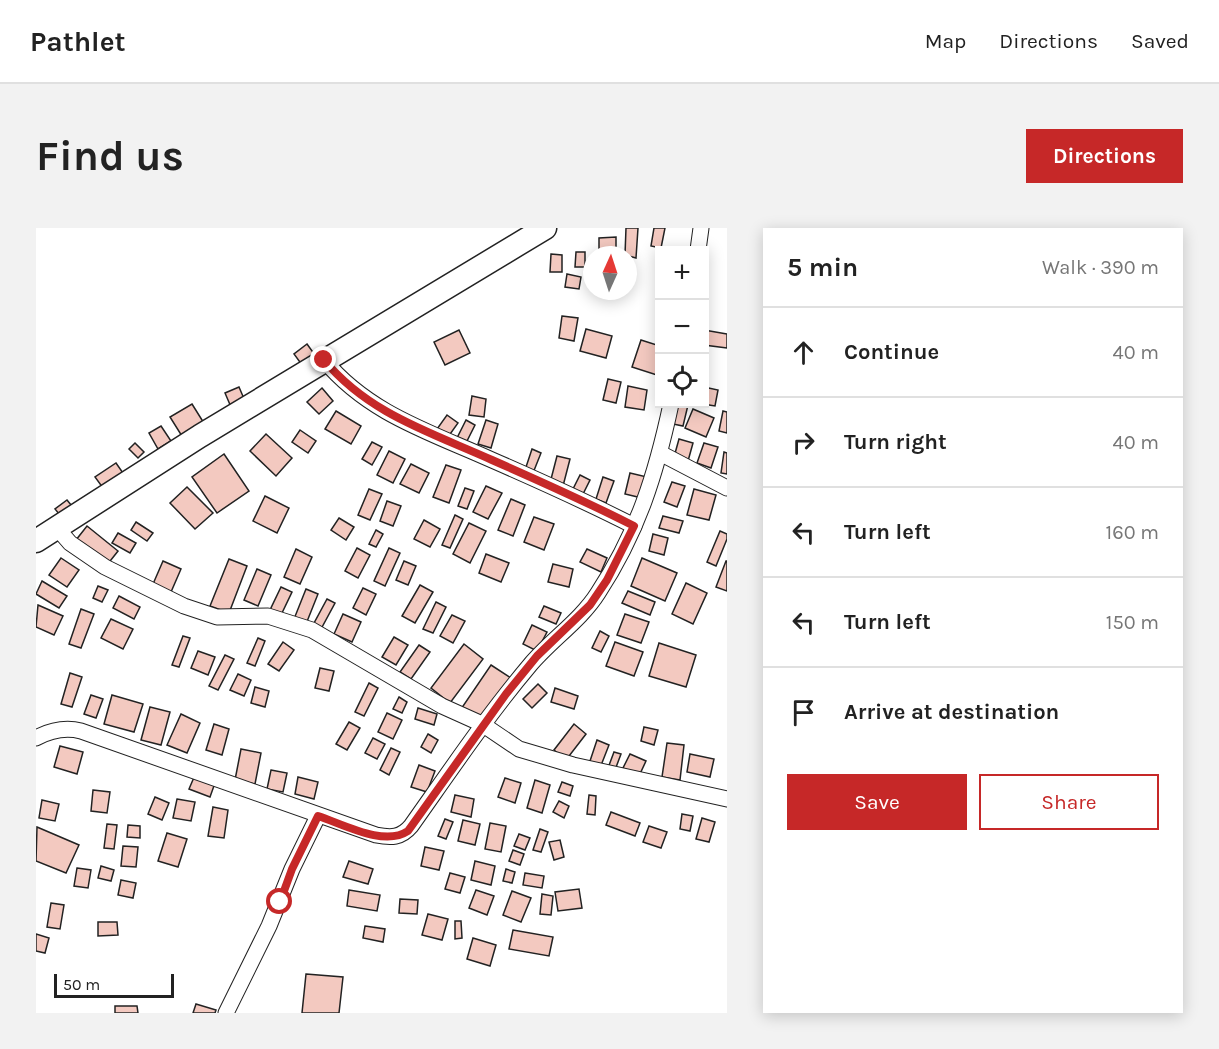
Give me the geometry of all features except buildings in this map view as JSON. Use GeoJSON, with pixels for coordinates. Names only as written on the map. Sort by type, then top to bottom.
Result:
{"type":"FeatureCollection","features":[{"type":"Feature","properties":{"kind":"main road"},"geometry":{"type":"LineString","coordinates":[[36,541],[324,360],[545,228]]}},
{"type":"Feature","properties":{"kind":"street"},"geometry":{"type":"LineString","coordinates":[[699,246],[701,228]]}},
{"type":"Feature","properties":{"kind":"street"},"geometry":{"type":"LineString","coordinates":[[324,360],[344,384],[368,402],[402,421],[570,494],[634,526]]}},
{"type":"Feature","properties":{"kind":"street"},"geometry":{"type":"LineString","coordinates":[[36,738],[56,730],[70,728],[233,783],[318,816],[376,835],[392,837],[401,835],[411,826],[482,724],[537,656],[590,605],[607,580],[634,526],[652,482],[669,408]]}},
{"type":"Feature","properties":{"kind":"street"},"geometry":{"type":"LineString","coordinates":[[660,453],[727,488]]}},
{"type":"Feature","properties":{"kind":"street"},"geometry":{"type":"LineString","coordinates":[[57,528],[70,543],[105,567],[153,593],[218,617],[268,616],[312,630],[442,706],[482,724],[519,749],[573,765],[727,799]]}},
{"type":"Feature","properties":{"kind":"street"},"geometry":{"type":"LineString","coordinates":[[226,1013],[273,918],[292,869],[318,816]]}},
{"type":"Feature","properties":{"kind":"route"},"geometry":{"type":"LineString","coordinates":[[280,902],[292,869],[318,816],[385,837],[399,836],[408,831],[482,724],[506,694],[537,656],[590,605],[607,580],[634,526],[570,494],[402,421],[368,402],[344,384],[324,360]]}}]}
